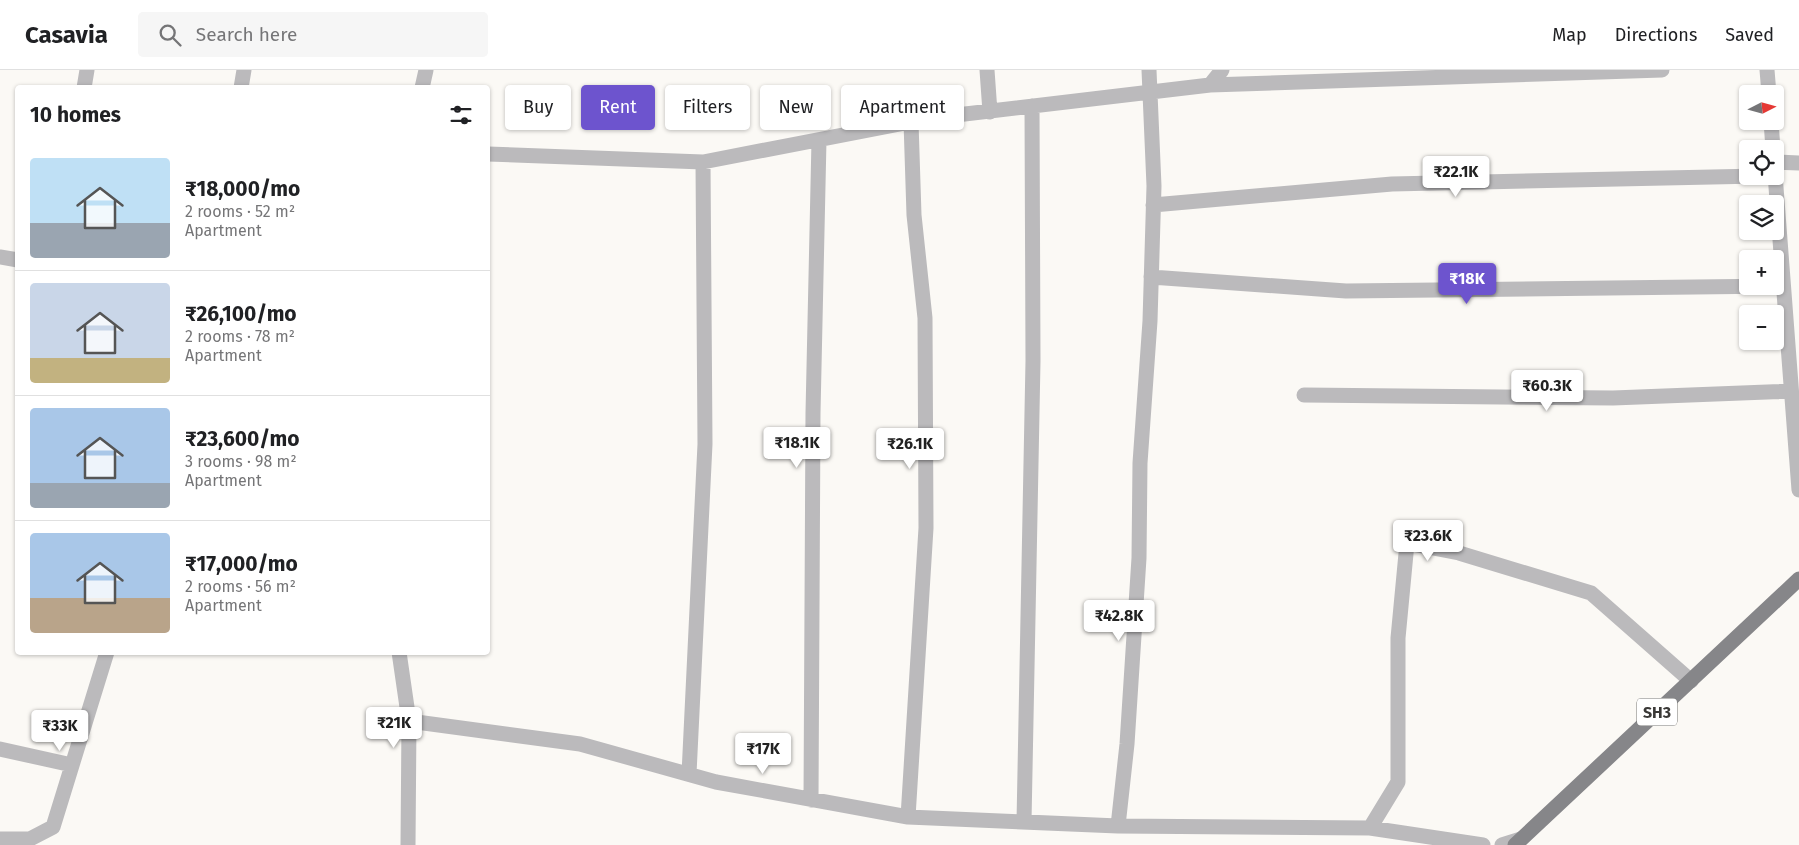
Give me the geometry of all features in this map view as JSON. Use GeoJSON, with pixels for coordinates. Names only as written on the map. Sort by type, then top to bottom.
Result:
{"type":"FeatureCollection","features":[{"type":"Feature","properties":{"kind":"main road","name":"SH3"},"geometry":{"type":"LineString","coordinates":[[1518,842],[1799,579]]}},
{"type":"Feature","properties":{"kind":"street"},"geometry":{"type":"LineString","coordinates":[[84,85],[86,70]]}},
{"type":"Feature","properties":{"kind":"street"},"geometry":{"type":"LineString","coordinates":[[242,85],[244,70]]}},
{"type":"Feature","properties":{"kind":"street"},"geometry":{"type":"LineString","coordinates":[[423,85],[426,70]]}},
{"type":"Feature","properties":{"kind":"street"},"geometry":{"type":"LineString","coordinates":[[987,70],[990,112]]}},
{"type":"Feature","properties":{"kind":"street"},"geometry":{"type":"LineString","coordinates":[[1118,826],[1127,744],[1139,558],[1140,463],[1151,277],[1153,205],[1149,70]]}},
{"type":"Feature","properties":{"kind":"street"},"geometry":{"type":"LineString","coordinates":[[1210,85],[1222,70]]}},
{"type":"Feature","properties":{"kind":"street"},"geometry":{"type":"LineString","coordinates":[[964,115],[1210,85],[1662,70]]}},
{"type":"Feature","properties":{"kind":"street"},"geometry":{"type":"LineString","coordinates":[[1767,70],[1768,85]]}},
{"type":"Feature","properties":{"kind":"street"},"geometry":{"type":"LineString","coordinates":[[1024,822],[1033,361],[1032,106]]}},
{"type":"Feature","properties":{"kind":"street"},"geometry":{"type":"LineString","coordinates":[[490,154],[703,162],[870,130]]}},
{"type":"Feature","properties":{"kind":"street"},"geometry":{"type":"LineString","coordinates":[[908,817],[926,528],[925,318],[914,215],[910,130]]}},
{"type":"Feature","properties":{"kind":"street"},"geometry":{"type":"LineString","coordinates":[[811,800],[812,413],[819,140]]}},
{"type":"Feature","properties":{"kind":"street"},"geometry":{"type":"LineString","coordinates":[[688,774],[705,444],[703,162]]}},
{"type":"Feature","properties":{"kind":"street"},"geometry":{"type":"LineString","coordinates":[[1784,162],[1799,163]]}},
{"type":"Feature","properties":{"kind":"street"},"geometry":{"type":"LineString","coordinates":[[1153,205],[1392,184],[1739,176]]}},
{"type":"Feature","properties":{"kind":"street"},"geometry":{"type":"LineString","coordinates":[[1776,185],[1780,250]]}},
{"type":"Feature","properties":{"kind":"street"},"geometry":{"type":"LineString","coordinates":[[0,257],[15,260]]}},
{"type":"Feature","properties":{"kind":"street"},"geometry":{"type":"LineString","coordinates":[[1151,277],[1346,291],[1739,287]]}},
{"type":"Feature","properties":{"kind":"street"},"geometry":{"type":"LineString","coordinates":[[1784,295],[1799,490]]}},
{"type":"Feature","properties":{"kind":"street"},"geometry":{"type":"LineString","coordinates":[[1304,395],[1613,398],[1791,391]]}},
{"type":"Feature","properties":{"kind":"street"},"geometry":{"type":"LineString","coordinates":[[1370,828],[1398,782],[1398,638],[1407,543],[1459,553],[1592,593],[1691,680]]}},
{"type":"Feature","properties":{"kind":"street"},"geometry":{"type":"LineString","coordinates":[[0,839],[30,839],[53,827],[106,655]]}},
{"type":"Feature","properties":{"kind":"street"},"geometry":{"type":"LineString","coordinates":[[399,655],[410,722],[408,845]]}},
{"type":"Feature","properties":{"kind":"street"},"geometry":{"type":"LineString","coordinates":[[410,722],[580,744],[716,782],[908,817],[1118,826],[1370,828],[1483,845]]}},
{"type":"Feature","properties":{"kind":"street"},"geometry":{"type":"LineString","coordinates":[[0,749],[72,765]]}},
{"type":"Feature","properties":{"kind":"street"},"geometry":{"type":"LineString","coordinates":[[1502,845],[1518,842]]}}]}
